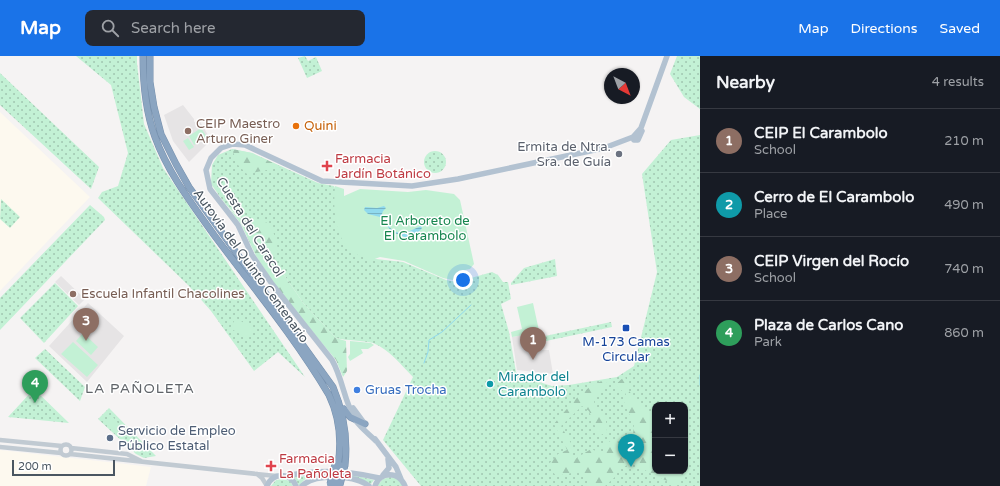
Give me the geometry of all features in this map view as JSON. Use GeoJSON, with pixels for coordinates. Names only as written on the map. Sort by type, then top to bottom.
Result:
{"type":"FeatureCollection","features":[{"type":"Feature","properties":{"kind":"highway","name":"Autovía del Quinto Centenario"},"geometry":{"type":"LineString","coordinates":[[143,56],[145,96],[155,137],[175,178],[322,383],[332,402],[340,429],[340,465]]}},
{"type":"Feature","properties":{"kind":"highway","name":"Autovía del Quinto Centenario"},"geometry":{"type":"LineString","coordinates":[[150,56],[150,82],[154,107],[161,134],[176,164],[189,187],[333,387],[344,415],[347,445],[334,485]]}},
{"type":"Feature","properties":{"kind":"highway"},"geometry":{"type":"LineString","coordinates":[[333,387],[347,414],[365,424]]}},
{"type":"Feature","properties":{"kind":"highway"},"geometry":{"type":"LineString","coordinates":[[334,485],[340,465],[340,429]]}},
{"type":"Feature","properties":{"kind":"main road","name":"Cuesta del Caracol"},"geometry":{"type":"LineString","coordinates":[[376,441],[355,419],[346,401],[336,368],[332,360],[273,286],[252,255],[238,224],[210,189],[206,170],[216,152],[228,145],[238,143],[268,155],[322,181],[412,186],[465,177],[610,147],[635,138],[646,117],[669,56]]}},
{"type":"Feature","properties":{"kind":"main road","name":"Cuesta del Caracol"},"geometry":{"type":"LineString","coordinates":[[344,392],[351,406],[387,455],[405,486]]}},
{"type":"Feature","properties":{"kind":"main road"},"geometry":{"type":"LineString","coordinates":[[375,486],[390,466],[387,455]]}},
{"type":"Feature","properties":{"kind":"main road"},"geometry":{"type":"LineString","coordinates":[[267,486],[276,476],[320,472],[350,472],[381,477],[391,474],[401,479]]}},
{"type":"Feature","properties":{"kind":"main road"},"geometry":{"type":"LineString","coordinates":[[287,476],[292,479],[296,486]]}},
{"type":"Feature","properties":{"kind":"main road"},"geometry":{"type":"LineString","coordinates":[[302,486],[310,480],[328,478],[350,478],[363,482],[368,486]]}},
{"type":"Feature","properties":{"kind":"street"},"geometry":{"type":"LineString","coordinates":[[0,440],[62,446],[68,445],[72,448],[127,454],[142,462]]}},
{"type":"Feature","properties":{"kind":"street"},"geometry":{"type":"LineString","coordinates":[[61,453],[62,446]]}},
{"type":"Feature","properties":{"kind":"street"},"geometry":{"type":"LineString","coordinates":[[0,447],[61,453],[66,456],[70,454],[276,476]]}},
{"type":"Feature","properties":{"kind":"street"},"geometry":{"type":"LineString","coordinates":[[70,454],[72,448]]}},
{"type":"Feature","properties":{"kind":"street"},"geometry":{"type":"LineString","coordinates":[[256,473],[262,478],[267,486]]}},
{"type":"Feature","properties":{"kind":"shaded area","name":"CEIP Maestro Arturo Giner"},"geometry":{"type":"Polygon","coordinates":[[[183,105],[194,119],[194,122],[199,120],[211,140],[189,162],[173,141],[164,115],[183,105]]]}},
{"type":"Feature","properties":{"kind":"shaded area"},"geometry":{"type":"Polygon","coordinates":[[[0,112],[90,197],[0,291],[0,112]]]}},
{"type":"Feature","properties":{"kind":"shaded area","name":"Escuela Infantil Chacolines"},"geometry":{"type":"Polygon","coordinates":[[[61,276],[85,299],[79,305],[55,282],[61,276]]]}},
{"type":"Feature","properties":{"kind":"shaded area"},"geometry":{"type":"Polygon","coordinates":[[[88,303],[124,336],[87,382],[49,346],[88,303]]]}},
{"type":"Feature","properties":{"kind":"shaded area"},"geometry":{"type":"Polygon","coordinates":[[[523,335],[536,338],[539,350],[549,350],[553,374],[517,370],[512,337],[523,335]]]}},
{"type":"Feature","properties":{"kind":"shaded area"},"geometry":{"type":"Polygon","coordinates":[[[0,450],[151,467],[146,486],[0,486],[0,450]]]}},
{"type":"Feature","properties":{"kind":"green space"},"geometry":{"type":"Polygon","coordinates":[[[76,56],[137,56],[144,124],[163,168],[305,377],[278,352],[254,371],[211,311],[189,286],[98,198],[102,192],[118,186],[128,153],[111,85],[76,56]]]}},
{"type":"Feature","properties":{"kind":"green space"},"geometry":{"type":"Polygon","coordinates":[[[305,56],[308,61],[316,57],[322,71],[307,78],[298,58],[305,56]]]}},
{"type":"Feature","properties":{"kind":"green space"},"geometry":{"type":"Polygon","coordinates":[[[677,56],[700,56],[700,109],[684,97],[670,74],[677,56]]]}},
{"type":"Feature","properties":{"kind":"green space"},"geometry":{"type":"Polygon","coordinates":[[[0,73],[99,167],[91,189],[0,105],[0,73]]]}},
{"type":"Feature","properties":{"kind":"green space"},"geometry":{"type":"Polygon","coordinates":[[[201,128],[207,137],[194,145],[189,136],[201,128]]]}},
{"type":"Feature","properties":{"kind":"green space"},"geometry":{"type":"Polygon","coordinates":[[[700,135],[700,486],[421,486],[383,440],[413,377],[394,358],[379,346],[368,342],[336,338],[304,304],[282,272],[273,267],[264,259],[266,252],[250,221],[243,219],[232,211],[211,184],[212,165],[218,155],[232,149],[252,153],[318,183],[334,186],[363,256],[367,258],[403,262],[446,280],[457,282],[492,272],[498,275],[503,282],[508,282],[511,299],[501,304],[509,332],[516,372],[520,376],[552,386],[569,385],[617,377],[634,366],[657,272],[642,174],[671,140],[700,135]]]}},
{"type":"Feature","properties":{"kind":"green space"},"geometry":{"type":"Polygon","coordinates":[[[188,138],[194,147],[189,150],[183,141],[188,138]]]}},
{"type":"Feature","properties":{"kind":"green space"},"geometry":{"type":"Polygon","coordinates":[[[232,149],[252,153],[282,167],[247,174],[238,165],[232,149]]]}},
{"type":"Feature","properties":{"kind":"green space"},"geometry":{"type":"Polygon","coordinates":[[[435,151],[443,154],[446,162],[443,170],[435,173],[427,170],[424,162],[427,154],[435,151]]]}},
{"type":"Feature","properties":{"kind":"green space","name":"El Arboreto de El Carambolo"},"geometry":{"type":"Polygon","coordinates":[[[335,186],[344,189],[344,196],[360,189],[408,192],[426,190],[454,194],[460,200],[474,264],[470,269],[460,271],[462,279],[457,281],[443,278],[404,261],[380,257],[372,260],[353,253],[341,238],[338,230],[334,203],[335,186]]]}},
{"type":"Feature","properties":{"kind":"green space"},"geometry":{"type":"Polygon","coordinates":[[[1,199],[20,217],[10,228],[0,219],[1,199]]]}},
{"type":"Feature","properties":{"kind":"green space"},"geometry":{"type":"Polygon","coordinates":[[[90,205],[104,217],[105,220],[0,330],[0,298],[90,205]]]}},
{"type":"Feature","properties":{"kind":"green space"},"geometry":{"type":"Polygon","coordinates":[[[230,210],[244,220],[249,221],[259,219],[271,227],[275,236],[278,250],[273,256],[266,252],[264,259],[273,267],[282,272],[304,304],[336,338],[346,341],[347,371],[343,377],[336,360],[279,291],[256,256],[241,224],[230,210]]]}},
{"type":"Feature","properties":{"kind":"green space"},"geometry":{"type":"Polygon","coordinates":[[[555,259],[557,276],[511,285],[511,283],[524,268],[555,259]]]}},
{"type":"Feature","properties":{"kind":"green space"},"geometry":{"type":"Polygon","coordinates":[[[55,283],[78,306],[44,343],[20,318],[55,283]]]}},
{"type":"Feature","properties":{"kind":"green space"},"geometry":{"type":"Polygon","coordinates":[[[533,303],[541,340],[537,341],[536,338],[525,341],[523,335],[512,337],[511,332],[522,329],[517,307],[533,303]]]}},
{"type":"Feature","properties":{"kind":"green space"},"geometry":{"type":"Polygon","coordinates":[[[236,318],[254,329],[248,339],[230,328],[236,318]]]}},
{"type":"Feature","properties":{"kind":"green space"},"geometry":{"type":"Polygon","coordinates":[[[611,322],[612,327],[546,341],[545,336],[611,322]]]}},
{"type":"Feature","properties":{"kind":"green space"},"geometry":{"type":"Polygon","coordinates":[[[83,333],[98,347],[91,355],[76,341],[83,333]]]}},
{"type":"Feature","properties":{"kind":"green space"},"geometry":{"type":"Polygon","coordinates":[[[350,341],[371,343],[374,345],[368,349],[361,349],[363,353],[350,361],[348,357],[350,354],[350,341]]]}},
{"type":"Feature","properties":{"kind":"green space"},"geometry":{"type":"Polygon","coordinates":[[[73,342],[98,365],[87,377],[61,354],[73,342]]]}},
{"type":"Feature","properties":{"kind":"green space"},"geometry":{"type":"Polygon","coordinates":[[[45,349],[85,387],[80,401],[35,358],[45,349]]]}},
{"type":"Feature","properties":{"kind":"green space"},"geometry":{"type":"Polygon","coordinates":[[[625,376],[629,391],[652,418],[652,474],[625,454],[620,453],[628,465],[617,469],[616,476],[605,486],[588,486],[589,480],[577,472],[556,476],[548,465],[558,454],[567,450],[554,424],[579,396],[593,385],[601,381],[610,379],[598,393],[594,402],[606,421],[607,432],[599,436],[589,411],[582,406],[561,426],[572,445],[572,456],[575,459],[591,449],[603,454],[604,445],[612,440],[632,445],[634,424],[624,403],[626,394],[615,385],[625,376]]]}},
{"type":"Feature","properties":{"kind":"green space"},"geometry":{"type":"Polygon","coordinates":[[[34,389],[69,423],[8,417],[34,389]]]}},
{"type":"Feature","properties":{"kind":"green space"},"geometry":{"type":"Polygon","coordinates":[[[109,408],[156,456],[144,458],[136,454],[98,419],[109,408]]]}},
{"type":"Feature","properties":{"kind":"green space"},"geometry":{"type":"Polygon","coordinates":[[[113,417],[121,427],[116,432],[107,423],[113,417]]]}},
{"type":"Feature","properties":{"kind":"green space"},"geometry":{"type":"Polygon","coordinates":[[[328,474],[348,474],[374,480],[371,484],[349,476],[320,475],[303,481],[299,486],[294,477],[328,474]]]}},
{"type":"Feature","properties":{"kind":"green space"},"geometry":{"type":"Polygon","coordinates":[[[653,474],[681,474],[679,485],[653,474]]]}},
{"type":"Feature","properties":{"kind":"green space"},"geometry":{"type":"Polygon","coordinates":[[[390,477],[398,479],[403,486],[377,486],[383,479],[390,477]]]}},
{"type":"Feature","properties":{"kind":"green space"},"geometry":{"type":"Polygon","coordinates":[[[283,479],[290,481],[293,486],[271,486],[276,480],[283,479]]]}},
{"type":"Feature","properties":{"kind":"water"},"geometry":{"type":"Polygon","coordinates":[[[384,206],[386,208],[381,217],[393,231],[403,234],[421,226],[422,228],[415,236],[415,241],[392,232],[380,217],[368,214],[364,210],[365,207],[377,208],[384,206]]]}},
{"type":"Feature","properties":{"kind":"waterway"},"geometry":{"type":"LineString","coordinates":[[424,363],[428,352],[429,340],[442,332],[471,305]]}},
{"type":"Feature","properties":{"kind":"waterway"},"geometry":{"type":"LineString","coordinates":[[700,375],[700,385]]}},
{"type":"Feature","properties":{"kind":"place","name":"Quini"},"geometry":{"type":"Point","coordinates":[296,126]}},
{"type":"Feature","properties":{"kind":"place","name":"CEIP Maestro Arturo Giner"},"geometry":{"type":"Point","coordinates":[188,131]}},
{"type":"Feature","properties":{"kind":"place","name":"Ermita de Ntra. Sra. de Guía"},"geometry":{"type":"Point","coordinates":[619,154]}},
{"type":"Feature","properties":{"kind":"place","name":"Farmacia Jardín Botánico"},"geometry":{"type":"Point","coordinates":[327,166]}},
{"type":"Feature","properties":{"kind":"place","name":"Escuela Infantil Chacolines"},"geometry":{"type":"Point","coordinates":[73,294]}},
{"type":"Feature","properties":{"kind":"place","name":"M-173 Camas Circular"},"geometry":{"type":"Point","coordinates":[626,328]}},
{"type":"Feature","properties":{"kind":"place","name":"CEIP Virgen del Rocío"},"geometry":{"type":"Point","coordinates":[86,341]}},
{"type":"Feature","properties":{"kind":"place","name":"CEIP El Carambolo"},"geometry":{"type":"Point","coordinates":[533,360]}},
{"type":"Feature","properties":{"kind":"place","name":"Mirador del Carambolo"},"geometry":{"type":"Point","coordinates":[490,384]}},
{"type":"Feature","properties":{"kind":"place","name":"Gruas Trocha"},"geometry":{"type":"Point","coordinates":[357,390]}},
{"type":"Feature","properties":{"kind":"place","name":"Plaza de Carlos Cano"},"geometry":{"type":"Point","coordinates":[35,403]}},
{"type":"Feature","properties":{"kind":"place","name":"Servicio de Empleo Público Estatal"},"geometry":{"type":"Point","coordinates":[110,438]}},
{"type":"Feature","properties":{"kind":"place","name":"Farmacia La Pañoleta"},"geometry":{"type":"Point","coordinates":[271,466]}},
{"type":"Feature","properties":{"kind":"place","name":"Cerro de El Carambolo"},"geometry":{"type":"Point","coordinates":[631,467]}},
{"type":"Feature","properties":{"kind":"district","name":"LA PAÑOLETA"},"geometry":{"type":"Point","coordinates":[140,388]}}]}
